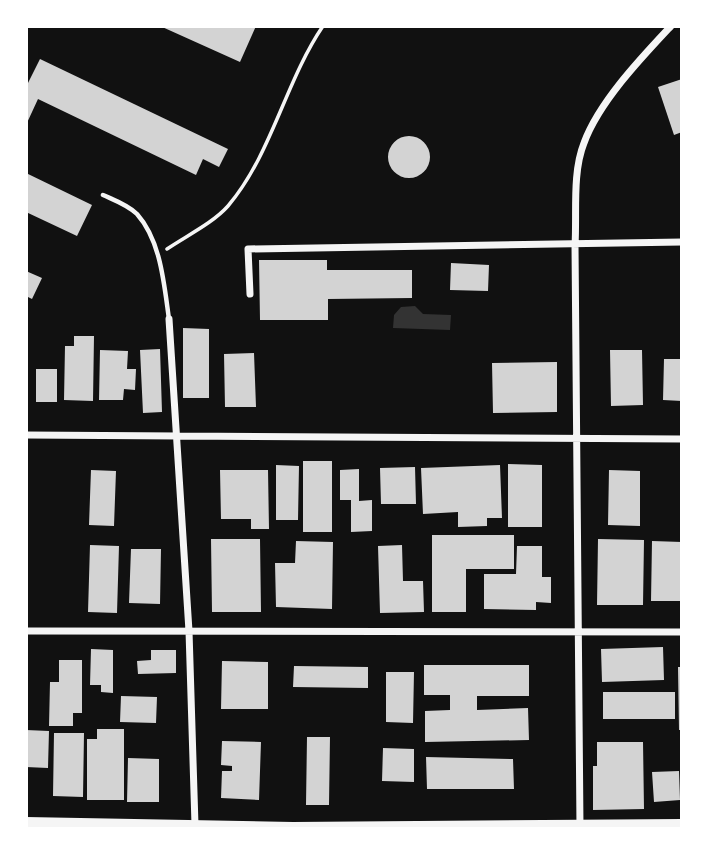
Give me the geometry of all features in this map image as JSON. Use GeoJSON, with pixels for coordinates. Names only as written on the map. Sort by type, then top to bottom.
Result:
{"type":"FeatureCollection","features":[{"type":"Feature","properties":{"kind":"street"},"geometry":{"type":"LineString","coordinates":[[580,827],[575,245],[583,144],[597,118],[637,62],[671,26]]}},
{"type":"Feature","properties":{"kind":"street"},"geometry":{"type":"LineString","coordinates":[[250,294],[248,249],[682,242]]}},
{"type":"Feature","properties":{"kind":"street"},"geometry":{"type":"LineString","coordinates":[[169,319],[189,631],[195,825]]}},
{"type":"Feature","properties":{"kind":"street"},"geometry":{"type":"LineString","coordinates":[[26,435],[682,439]]}},
{"type":"Feature","properties":{"kind":"street"},"geometry":{"type":"LineString","coordinates":[[26,631],[682,632]]}},
{"type":"Feature","properties":{"kind":"street"},"geometry":{"type":"LineString","coordinates":[[26,822],[293,828],[682,824]]}},
{"type":"Feature","properties":{"kind":"lane"},"geometry":{"type":"LineString","coordinates":[[103,195],[135,212],[149,233],[157,257],[169,319]]}},
{"type":"Feature","properties":{"kind":"path"},"geometry":{"type":"LineString","coordinates":[[157,257],[227,208],[251,173],[307,50],[323,26]]}},
{"type":"Feature","properties":{"kind":"shaded area"},"geometry":{"type":"Polygon","coordinates":[[[415,306],[423,314],[451,315],[450,330],[393,328],[394,315],[401,307],[415,306]]]}},
{"type":"Feature","properties":{"kind":"building"},"geometry":{"type":"Polygon","coordinates":[[[160,26],[256,26],[240,62],[160,26]]]}},
{"type":"Feature","properties":{"kind":"building"},"geometry":{"type":"Polygon","coordinates":[[[40,59],[228,149],[219,167],[203,159],[196,175],[38,99],[26,125],[26,87],[40,59]]]}},
{"type":"Feature","properties":{"kind":"building"},"geometry":{"type":"Polygon","coordinates":[[[682,79],[682,132],[674,135],[658,87],[682,79]]]}},
{"type":"Feature","properties":{"kind":"building"},"geometry":{"type":"Polygon","coordinates":[[[409,136],[424,142],[430,157],[424,172],[409,178],[394,172],[388,157],[394,142],[409,136]]]}},
{"type":"Feature","properties":{"kind":"building"},"geometry":{"type":"Polygon","coordinates":[[[26,173],[92,205],[77,236],[26,212],[26,173]]]}},
{"type":"Feature","properties":{"kind":"building"},"geometry":{"type":"Polygon","coordinates":[[[259,260],[327,260],[327,270],[412,270],[412,298],[328,299],[328,320],[260,320],[259,260]]]}},
{"type":"Feature","properties":{"kind":"building"},"geometry":{"type":"Polygon","coordinates":[[[451,263],[489,265],[488,291],[450,290],[451,263]]]}},
{"type":"Feature","properties":{"kind":"building"},"geometry":{"type":"Polygon","coordinates":[[[26,271],[42,278],[32,299],[26,296],[26,271]]]}},
{"type":"Feature","properties":{"kind":"building"},"geometry":{"type":"Polygon","coordinates":[[[183,328],[209,329],[209,398],[183,398],[183,328]]]}},
{"type":"Feature","properties":{"kind":"building"},"geometry":{"type":"Polygon","coordinates":[[[74,336],[94,336],[93,401],[64,400],[65,346],[74,346],[74,336]]]}},
{"type":"Feature","properties":{"kind":"building"},"geometry":{"type":"Polygon","coordinates":[[[160,349],[162,412],[143,413],[140,350],[160,349]]]}},
{"type":"Feature","properties":{"kind":"building"},"geometry":{"type":"Polygon","coordinates":[[[100,350],[128,351],[127,369],[136,369],[135,390],[124,389],[123,400],[99,400],[100,350]]]}},
{"type":"Feature","properties":{"kind":"building"},"geometry":{"type":"Polygon","coordinates":[[[610,350],[642,350],[643,405],[611,406],[610,350]]]}},
{"type":"Feature","properties":{"kind":"building"},"geometry":{"type":"Polygon","coordinates":[[[254,353],[256,407],[225,407],[224,354],[254,353]]]}},
{"type":"Feature","properties":{"kind":"building"},"geometry":{"type":"Polygon","coordinates":[[[664,359],[682,359],[682,401],[663,400],[664,359]]]}},
{"type":"Feature","properties":{"kind":"building"},"geometry":{"type":"Polygon","coordinates":[[[557,362],[557,412],[493,413],[492,363],[557,362]]]}},
{"type":"Feature","properties":{"kind":"building"},"geometry":{"type":"Polygon","coordinates":[[[36,369],[57,369],[57,402],[36,402],[36,369]]]}},
{"type":"Feature","properties":{"kind":"building"},"geometry":{"type":"Polygon","coordinates":[[[303,461],[332,461],[332,532],[303,532],[303,461]]]}},
{"type":"Feature","properties":{"kind":"building"},"geometry":{"type":"Polygon","coordinates":[[[508,464],[542,465],[542,527],[508,527],[508,464]]]}},
{"type":"Feature","properties":{"kind":"building"},"geometry":{"type":"Polygon","coordinates":[[[276,465],[299,466],[298,520],[276,520],[276,465]]]}},
{"type":"Feature","properties":{"kind":"building"},"geometry":{"type":"Polygon","coordinates":[[[500,465],[502,518],[487,518],[487,526],[458,527],[458,512],[423,514],[421,468],[500,465]]]}},
{"type":"Feature","properties":{"kind":"building"},"geometry":{"type":"Polygon","coordinates":[[[415,467],[416,504],[381,504],[380,468],[415,467]]]}},
{"type":"Feature","properties":{"kind":"building"},"geometry":{"type":"Polygon","coordinates":[[[359,469],[359,501],[372,500],[372,531],[351,532],[351,500],[340,500],[340,470],[359,469]]]}},
{"type":"Feature","properties":{"kind":"building"},"geometry":{"type":"Polygon","coordinates":[[[91,470],[116,471],[114,526],[89,525],[91,470]]]}},
{"type":"Feature","properties":{"kind":"building"},"geometry":{"type":"Polygon","coordinates":[[[220,470],[268,470],[269,529],[251,529],[251,519],[221,519],[220,470]]]}},
{"type":"Feature","properties":{"kind":"building"},"geometry":{"type":"Polygon","coordinates":[[[609,470],[640,471],[640,526],[608,525],[609,470]]]}},
{"type":"Feature","properties":{"kind":"building"},"geometry":{"type":"Polygon","coordinates":[[[432,535],[514,535],[514,569],[466,569],[466,612],[432,612],[432,535]]]}},
{"type":"Feature","properties":{"kind":"building"},"geometry":{"type":"Polygon","coordinates":[[[211,539],[260,539],[261,612],[212,612],[211,539]]]}},
{"type":"Feature","properties":{"kind":"building"},"geometry":{"type":"Polygon","coordinates":[[[598,539],[644,540],[643,605],[597,605],[598,539]]]}},
{"type":"Feature","properties":{"kind":"building"},"geometry":{"type":"Polygon","coordinates":[[[296,541],[333,542],[332,609],[276,607],[275,563],[295,563],[296,541]]]}},
{"type":"Feature","properties":{"kind":"building"},"geometry":{"type":"Polygon","coordinates":[[[652,541],[682,542],[681,601],[651,601],[652,541]]]}},
{"type":"Feature","properties":{"kind":"building"},"geometry":{"type":"Polygon","coordinates":[[[90,545],[119,546],[117,613],[88,612],[90,545]]]}},
{"type":"Feature","properties":{"kind":"building"},"geometry":{"type":"Polygon","coordinates":[[[402,545],[403,581],[423,581],[424,612],[380,613],[378,546],[402,545]]]}},
{"type":"Feature","properties":{"kind":"building"},"geometry":{"type":"Polygon","coordinates":[[[517,546],[542,546],[542,577],[551,577],[551,603],[536,602],[536,610],[484,609],[484,574],[516,574],[517,546]]]}},
{"type":"Feature","properties":{"kind":"building"},"geometry":{"type":"Polygon","coordinates":[[[131,549],[161,549],[160,604],[129,603],[131,549]]]}},
{"type":"Feature","properties":{"kind":"building"},"geometry":{"type":"Polygon","coordinates":[[[663,647],[664,680],[602,682],[601,649],[663,647]]]}},
{"type":"Feature","properties":{"kind":"building"},"geometry":{"type":"Polygon","coordinates":[[[91,649],[113,650],[113,693],[101,692],[101,685],[90,685],[91,649]]]}},
{"type":"Feature","properties":{"kind":"building"},"geometry":{"type":"Polygon","coordinates":[[[151,650],[176,650],[176,673],[138,674],[137,661],[151,660],[151,650]]]}},
{"type":"Feature","properties":{"kind":"building"},"geometry":{"type":"Polygon","coordinates":[[[59,660],[82,660],[82,713],[73,713],[73,726],[49,726],[50,682],[59,682],[59,660]]]}},
{"type":"Feature","properties":{"kind":"building"},"geometry":{"type":"Polygon","coordinates":[[[222,661],[268,662],[268,709],[221,709],[222,661]]]}},
{"type":"Feature","properties":{"kind":"building"},"geometry":{"type":"Polygon","coordinates":[[[424,665],[529,665],[529,696],[477,696],[477,710],[528,708],[529,740],[425,742],[425,711],[450,710],[450,695],[424,695],[424,665]]]}},
{"type":"Feature","properties":{"kind":"building"},"geometry":{"type":"Polygon","coordinates":[[[294,666],[368,667],[368,688],[293,687],[294,666]]]}},
{"type":"Feature","properties":{"kind":"building"},"geometry":{"type":"Polygon","coordinates":[[[678,667],[682,667],[682,730],[679,730],[678,667]]]}},
{"type":"Feature","properties":{"kind":"building"},"geometry":{"type":"Polygon","coordinates":[[[386,672],[414,672],[413,723],[386,722],[386,672]]]}},
{"type":"Feature","properties":{"kind":"building"},"geometry":{"type":"Polygon","coordinates":[[[603,692],[675,692],[675,719],[603,719],[603,692]]]}},
{"type":"Feature","properties":{"kind":"building"},"geometry":{"type":"Polygon","coordinates":[[[121,696],[157,697],[156,723],[120,722],[121,696]]]}},
{"type":"Feature","properties":{"kind":"building"},"geometry":{"type":"Polygon","coordinates":[[[97,729],[124,729],[124,800],[87,800],[87,739],[97,739],[97,729]]]}},
{"type":"Feature","properties":{"kind":"building"},"geometry":{"type":"Polygon","coordinates":[[[26,730],[49,731],[48,768],[26,767],[26,730]]]}},
{"type":"Feature","properties":{"kind":"building"},"geometry":{"type":"Polygon","coordinates":[[[54,733],[84,733],[83,797],[53,796],[54,733]]]}},
{"type":"Feature","properties":{"kind":"building"},"geometry":{"type":"Polygon","coordinates":[[[307,737],[330,737],[329,805],[306,805],[307,737]]]}},
{"type":"Feature","properties":{"kind":"building"},"geometry":{"type":"Polygon","coordinates":[[[222,741],[261,742],[259,800],[221,798],[222,771],[232,771],[232,766],[221,765],[222,741]]]}},
{"type":"Feature","properties":{"kind":"building"},"geometry":{"type":"Polygon","coordinates":[[[597,742],[643,742],[644,809],[593,810],[593,766],[597,766],[597,742]]]}},
{"type":"Feature","properties":{"kind":"building"},"geometry":{"type":"Polygon","coordinates":[[[383,748],[414,749],[414,782],[382,781],[383,748]]]}},
{"type":"Feature","properties":{"kind":"building"},"geometry":{"type":"Polygon","coordinates":[[[426,757],[513,759],[514,789],[427,789],[426,757]]]}},
{"type":"Feature","properties":{"kind":"building"},"geometry":{"type":"Polygon","coordinates":[[[128,758],[159,759],[159,802],[127,802],[128,758]]]}},
{"type":"Feature","properties":{"kind":"building"},"geometry":{"type":"Polygon","coordinates":[[[679,771],[680,800],[654,802],[652,772],[679,771]]]}}]}
